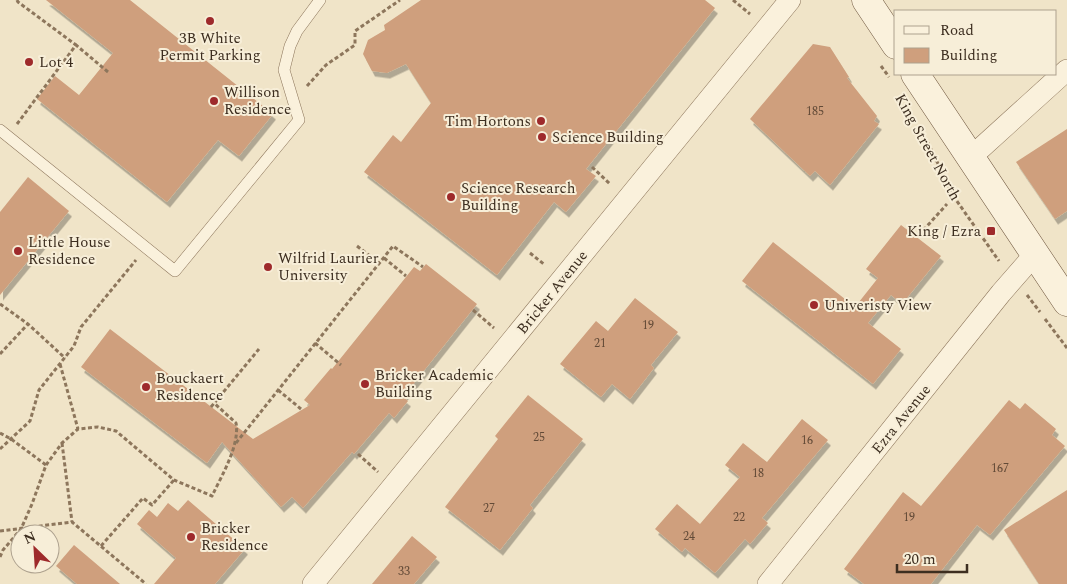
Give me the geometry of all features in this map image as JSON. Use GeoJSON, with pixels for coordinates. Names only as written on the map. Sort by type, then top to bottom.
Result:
{"type":"FeatureCollection","features":[{"type":"Feature","properties":{"kind":"main road"},"geometry":{"type":"LineString","coordinates":[[866,0],[886,52]]}},
{"type":"Feature","properties":{"kind":"main road","name":"King Street North"},"geometry":{"type":"LineString","coordinates":[[904,79],[970,158],[1067,302]]}},
{"type":"Feature","properties":{"kind":"street","name":"Bricker Avenue"},"geometry":{"type":"LineString","coordinates":[[313,584],[790,0]]}},
{"type":"Feature","properties":{"kind":"street"},"geometry":{"type":"LineString","coordinates":[[970,158],[1067,70]]}},
{"type":"Feature","properties":{"kind":"street","name":"Ezra Avenue"},"geometry":{"type":"LineString","coordinates":[[768,584],[1001,293],[1035,254]]}},
{"type":"Feature","properties":{"kind":"lane"},"geometry":{"type":"LineString","coordinates":[[4,132],[175,271],[299,120],[284,70],[296,31],[320,0]]}},
{"type":"Feature","properties":{"kind":"path"},"geometry":{"type":"LineString","coordinates":[[17,0],[108,72]]}},
{"type":"Feature","properties":{"kind":"path"},"geometry":{"type":"LineString","coordinates":[[293,102],[326,65],[355,45],[355,32],[400,0]]}},
{"type":"Feature","properties":{"kind":"path"},"geometry":{"type":"LineString","coordinates":[[4,132],[21,120],[76,46]]}},
{"type":"Feature","properties":{"kind":"path","name":"King Street North"},"geometry":{"type":"LineString","coordinates":[[886,52],[894,64]]}},
{"type":"Feature","properties":{"kind":"path","name":"King Street North"},"geometry":{"type":"LineString","coordinates":[[927,141],[954,197],[1002,266]]}},
{"type":"Feature","properties":{"kind":"path"},"geometry":{"type":"LineString","coordinates":[[592,167],[610,184]]}},
{"type":"Feature","properties":{"kind":"path"},"geometry":{"type":"LineString","coordinates":[[920,235],[947,204]]}},
{"type":"Feature","properties":{"kind":"path"},"geometry":{"type":"LineString","coordinates":[[358,246],[379,264]]}},
{"type":"Feature","properties":{"kind":"path"},"geometry":{"type":"LineString","coordinates":[[23,524],[46,465],[62,442],[78,428],[98,427],[116,431],[174,480],[212,496],[235,444],[393,246],[423,267]]}},
{"type":"Feature","properties":{"kind":"path"},"geometry":{"type":"LineString","coordinates":[[0,450],[30,421],[39,390],[74,346],[81,327],[146,248]]}},
{"type":"Feature","properties":{"kind":"path"},"geometry":{"type":"LineString","coordinates":[[530,253],[545,265]]}},
{"type":"Feature","properties":{"kind":"path"},"geometry":{"type":"LineString","coordinates":[[384,258],[406,276]]}},
{"type":"Feature","properties":{"kind":"path"},"geometry":{"type":"LineString","coordinates":[[1029,297],[1067,348]]}},
{"type":"Feature","properties":{"kind":"path"},"geometry":{"type":"LineString","coordinates":[[0,304],[28,324],[65,358]]}},
{"type":"Feature","properties":{"kind":"path"},"geometry":{"type":"LineString","coordinates":[[473,310],[495,328]]}},
{"type":"Feature","properties":{"kind":"path"},"geometry":{"type":"LineString","coordinates":[[0,354],[28,324]]}},
{"type":"Feature","properties":{"kind":"path"},"geometry":{"type":"LineString","coordinates":[[315,343],[341,365]]}},
{"type":"Feature","properties":{"kind":"path"},"geometry":{"type":"LineString","coordinates":[[235,444],[236,423],[213,405],[258,349]]}},
{"type":"Feature","properties":{"kind":"path"},"geometry":{"type":"LineString","coordinates":[[60,364],[78,428]]}},
{"type":"Feature","properties":{"kind":"path"},"geometry":{"type":"LineString","coordinates":[[278,390],[301,409]]}},
{"type":"Feature","properties":{"kind":"path"},"geometry":{"type":"LineString","coordinates":[[0,433],[46,465]]}},
{"type":"Feature","properties":{"kind":"path"},"geometry":{"type":"LineString","coordinates":[[62,442],[72,522],[146,584]]}},
{"type":"Feature","properties":{"kind":"path"},"geometry":{"type":"LineString","coordinates":[[358,454],[379,472]]}},
{"type":"Feature","properties":{"kind":"path"},"geometry":{"type":"LineString","coordinates":[[102,546],[143,498],[152,505],[174,480]]}},
{"type":"Feature","properties":{"kind":"path"},"geometry":{"type":"LineString","coordinates":[[57,524],[72,522]]}},
{"type":"Feature","properties":{"kind":"path"},"geometry":{"type":"LineString","coordinates":[[0,557],[10,542]]}},
{"type":"Feature","properties":{"kind":"building","name":"Willison Residence"},"geometry":{"type":"Polygon","coordinates":[[[46,0],[130,0],[273,114],[239,156],[218,140],[167,202],[37,99],[55,76],[79,95],[113,53],[46,0]]]}},
{"type":"Feature","properties":{"kind":"building","name":"Science Building"},"geometry":{"type":"Polygon","coordinates":[[[421,0],[705,0],[715,8],[586,169],[596,176],[566,212],[554,202],[497,275],[364,172],[393,135],[401,142],[431,103],[406,64],[387,73],[372,71],[363,54],[368,40],[385,30],[384,25],[421,0]]]}},
{"type":"Feature","properties":{"kind":"building"},"geometry":{"type":"Polygon","coordinates":[[[813,44],[830,47],[849,77],[847,78],[877,116],[874,121],[879,124],[830,185],[815,171],[810,176],[750,119],[813,44]]]}},
{"type":"Feature","properties":{"kind":"building"},"geometry":{"type":"Polygon","coordinates":[[[1067,129],[1067,211],[1055,219],[1016,162],[1067,129]]]}},
{"type":"Feature","properties":{"kind":"building","name":"Little House Residence"},"geometry":{"type":"Polygon","coordinates":[[[28,177],[69,211],[0,295],[0,212],[28,177]]]}},
{"type":"Feature","properties":{"kind":"building","name":"Univeristy View"},"geometry":{"type":"Polygon","coordinates":[[[901,225],[941,256],[902,304],[891,295],[868,323],[901,349],[873,384],[742,281],[773,242],[855,307],[878,278],[866,269],[901,225]]]}},
{"type":"Feature","properties":{"kind":"building","name":"Bricker Academic Building"},"geometry":{"type":"Polygon","coordinates":[[[426,264],[477,304],[403,397],[408,401],[394,418],[389,413],[354,454],[352,452],[303,508],[292,497],[281,507],[222,442],[207,463],[81,367],[110,329],[253,439],[310,405],[304,400],[332,369],[414,267],[420,271],[426,264]]]}},
{"type":"Feature","properties":{"kind":"building"},"geometry":{"type":"Polygon","coordinates":[[[635,298],[678,332],[651,365],[654,368],[630,399],[612,384],[601,397],[560,364],[596,321],[608,331],[635,298]]]}},
{"type":"Feature","properties":{"kind":"building"},"geometry":{"type":"Polygon","coordinates":[[[528,395],[583,439],[530,505],[533,508],[500,550],[445,507],[498,439],[495,436],[528,395]]]}},
{"type":"Feature","properties":{"kind":"building"},"geometry":{"type":"Polygon","coordinates":[[[1009,400],[1020,409],[1025,403],[1056,429],[1052,435],[1065,446],[990,535],[977,525],[931,584],[864,584],[844,569],[903,492],[921,506],[1009,400]]]}},
{"type":"Feature","properties":{"kind":"building"},"geometry":{"type":"Polygon","coordinates":[[[802,419],[828,440],[762,518],[768,523],[750,544],[745,539],[715,573],[685,548],[682,552],[655,529],[677,504],[700,524],[740,477],[725,465],[743,443],[767,462],[802,419]]]}},
{"type":"Feature","properties":{"kind":"building"},"geometry":{"type":"Polygon","coordinates":[[[1067,490],[1067,584],[1039,584],[1004,530],[1067,490]]]}},
{"type":"Feature","properties":{"kind":"building","name":"Bricker Residence"},"geometry":{"type":"Polygon","coordinates":[[[188,500],[245,549],[215,584],[154,584],[176,558],[137,524],[149,510],[157,517],[168,503],[178,511],[188,500]]]}},
{"type":"Feature","properties":{"kind":"building"},"geometry":{"type":"Polygon","coordinates":[[[412,536],[437,557],[414,584],[372,584],[412,536]]]}},
{"type":"Feature","properties":{"kind":"building"},"geometry":{"type":"Polygon","coordinates":[[[74,545],[120,584],[77,584],[60,569],[60,561],[74,545]]]}},
{"type":"Feature","properties":{"kind":"place","name":"3B White Permit Parking"},"geometry":{"type":"Point","coordinates":[210,21]}},
{"type":"Feature","properties":{"kind":"place","name":"Lot 4"},"geometry":{"type":"Point","coordinates":[29,62]}},
{"type":"Feature","properties":{"kind":"place","name":"Willison Residence"},"geometry":{"type":"Point","coordinates":[214,101]}},
{"type":"Feature","properties":{"kind":"place","name":"Tim Hortons"},"geometry":{"type":"Point","coordinates":[541,121]}},
{"type":"Feature","properties":{"kind":"place","name":"Science Building"},"geometry":{"type":"Point","coordinates":[542,137]}},
{"type":"Feature","properties":{"kind":"place","name":"Science Research Building"},"geometry":{"type":"Point","coordinates":[451,197]}},
{"type":"Feature","properties":{"kind":"place","name":"King / Ezra"},"geometry":{"type":"Point","coordinates":[991,231]}},
{"type":"Feature","properties":{"kind":"place","name":"Little House Residence"},"geometry":{"type":"Point","coordinates":[18,251]}},
{"type":"Feature","properties":{"kind":"place","name":"Wilfrid Laurier University"},"geometry":{"type":"Point","coordinates":[268,267]}},
{"type":"Feature","properties":{"kind":"place","name":"Univeristy View"},"geometry":{"type":"Point","coordinates":[814,305]}},
{"type":"Feature","properties":{"kind":"place","name":"Bricker Academic Building"},"geometry":{"type":"Point","coordinates":[365,384]}},
{"type":"Feature","properties":{"kind":"place","name":"Bouckaert Residence"},"geometry":{"type":"Point","coordinates":[146,387]}},
{"type":"Feature","properties":{"kind":"place","name":"Bricker Residence"},"geometry":{"type":"Point","coordinates":[191,537]}}]}
